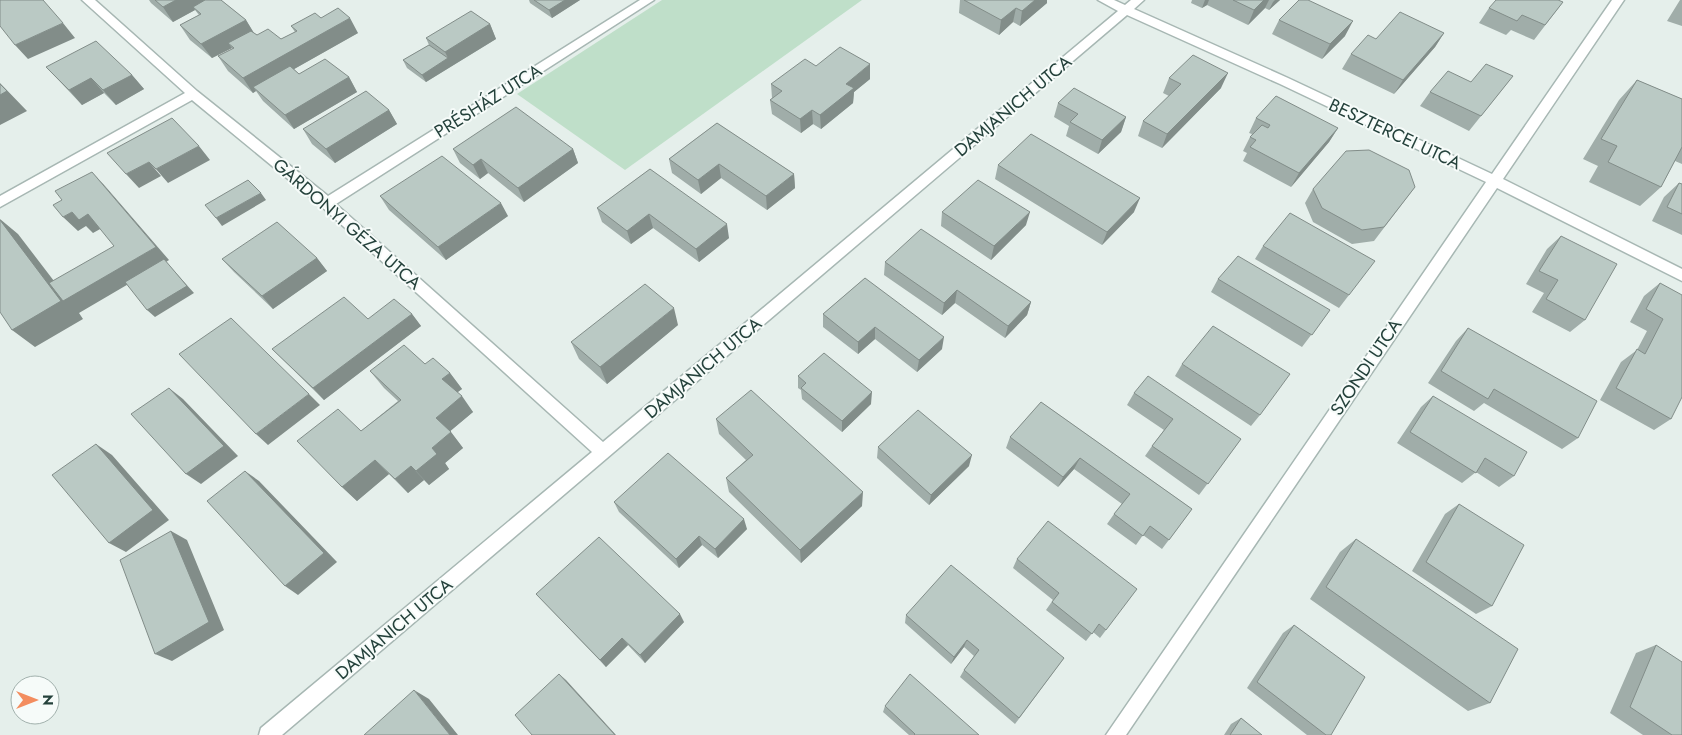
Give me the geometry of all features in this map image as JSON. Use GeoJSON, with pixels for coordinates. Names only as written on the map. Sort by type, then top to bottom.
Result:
{"type":"FeatureCollection","features":[{"type":"Feature","properties":{"kind":"street","name":"GÁRDONYI GÉZA UTCA"},"geometry":{"type":"LineString","coordinates":[[88,0],[193,94],[328,203],[603,452]]}},
{"type":"Feature","properties":{"kind":"street","name":"PRÉSHÁZ UTCA"},"geometry":{"type":"LineString","coordinates":[[328,203],[648,0]]}},
{"type":"Feature","properties":{"kind":"street","name":"BESZTERCEI UTCA"},"geometry":{"type":"LineString","coordinates":[[1104,0],[1493,180],[1682,275]]}},
{"type":"Feature","properties":{"kind":"street","name":"DAMJANICH UTCA"},"geometry":{"type":"LineString","coordinates":[[268,735],[1138,0]]}},
{"type":"Feature","properties":{"kind":"street","name":"SZONDI UTCA"},"geometry":{"type":"LineString","coordinates":[[1114,735],[1618,0]]}},
{"type":"Feature","properties":{"kind":"street"},"geometry":{"type":"LineString","coordinates":[[0,202],[193,94]]}},
{"type":"Feature","properties":{"kind":"green space"},"geometry":{"type":"Polygon","coordinates":[[[662,0],[862,0],[625,170],[517,94],[662,0]]]}},
{"type":"Feature","properties":{"kind":"building"},"geometry":{"type":"Polygon","coordinates":[[[0,0],[43,0],[63,23],[15,45],[0,26],[0,0]]]}},
{"type":"Feature","properties":{"kind":"building"},"geometry":{"type":"Polygon","coordinates":[[[155,0],[176,0],[163,7],[155,0]]]}},
{"type":"Feature","properties":{"kind":"building"},"geometry":{"type":"Polygon","coordinates":[[[205,0],[221,0],[246,20],[201,44],[180,25],[201,14],[193,7],[205,0]]]}},
{"type":"Feature","properties":{"kind":"building"},"geometry":{"type":"Polygon","coordinates":[[[534,0],[565,0],[549,10],[534,0]]]}},
{"type":"Feature","properties":{"kind":"building"},"geometry":{"type":"Polygon","coordinates":[[[964,0],[1035,0],[1022,11],[1016,8],[1001,20],[964,0]]]}},
{"type":"Feature","properties":{"kind":"building"},"geometry":{"type":"Polygon","coordinates":[[[1233,0],[1264,0],[1254,10],[1233,0]]]}},
{"type":"Feature","properties":{"kind":"building"},"geometry":{"type":"Polygon","coordinates":[[[1299,0],[1308,0],[1353,21],[1330,44],[1279,20],[1299,0]]]}},
{"type":"Feature","properties":{"kind":"building"},"geometry":{"type":"Polygon","coordinates":[[[1496,0],[1558,0],[1563,2],[1545,25],[1522,15],[1517,21],[1489,8],[1496,0]]]}},
{"type":"Feature","properties":{"kind":"building"},"geometry":{"type":"Polygon","coordinates":[[[338,8],[350,18],[243,78],[218,56],[234,48],[228,43],[251,31],[257,35],[268,29],[281,39],[297,31],[291,26],[315,13],[321,18],[338,8]]]}},
{"type":"Feature","properties":{"kind":"building"},"geometry":{"type":"Polygon","coordinates":[[[471,11],[490,24],[445,52],[426,38],[471,11]]]}},
{"type":"Feature","properties":{"kind":"building"},"geometry":{"type":"Polygon","coordinates":[[[1400,12],[1444,33],[1403,80],[1351,54],[1368,35],[1376,39],[1400,12]]]}},
{"type":"Feature","properties":{"kind":"building"},"geometry":{"type":"Polygon","coordinates":[[[96,41],[132,75],[103,90],[91,78],[69,90],[46,67],[96,41]]]}},
{"type":"Feature","properties":{"kind":"building"},"geometry":{"type":"Polygon","coordinates":[[[429,45],[448,58],[422,75],[403,60],[429,45]]]}},
{"type":"Feature","properties":{"kind":"building"},"geometry":{"type":"Polygon","coordinates":[[[840,47],[870,64],[846,84],[854,88],[820,115],[812,110],[800,119],[770,100],[782,91],[771,84],[805,59],[816,66],[840,47]]]}},
{"type":"Feature","properties":{"kind":"building"},"geometry":{"type":"Polygon","coordinates":[[[1193,55],[1228,73],[1167,134],[1143,121],[1181,84],[1169,78],[1193,55]]]}},
{"type":"Feature","properties":{"kind":"building"},"geometry":{"type":"Polygon","coordinates":[[[325,59],[349,77],[285,115],[253,87],[290,66],[299,74],[325,59]]]}},
{"type":"Feature","properties":{"kind":"building"},"geometry":{"type":"Polygon","coordinates":[[[1486,64],[1513,76],[1481,116],[1430,92],[1448,71],[1471,82],[1486,64]]]}},
{"type":"Feature","properties":{"kind":"building"},"geometry":{"type":"Polygon","coordinates":[[[1637,80],[1682,99],[1682,147],[1661,187],[1608,162],[1617,146],[1601,139],[1637,80]]]}},
{"type":"Feature","properties":{"kind":"building"},"geometry":{"type":"Polygon","coordinates":[[[0,84],[7,91],[0,95],[0,84]]]}},
{"type":"Feature","properties":{"kind":"building"},"geometry":{"type":"Polygon","coordinates":[[[1074,88],[1126,117],[1102,140],[1070,122],[1078,114],[1058,103],[1074,88]]]}},
{"type":"Feature","properties":{"kind":"building"},"geometry":{"type":"Polygon","coordinates":[[[366,91],[389,110],[326,149],[303,129],[366,91]]]}},
{"type":"Feature","properties":{"kind":"building"},"geometry":{"type":"Polygon","coordinates":[[[1276,96],[1338,128],[1299,173],[1250,147],[1256,140],[1250,137],[1262,125],[1268,128],[1270,125],[1256,118],[1276,96]]]}},
{"type":"Feature","properties":{"kind":"building"},"geometry":{"type":"Polygon","coordinates":[[[516,107],[573,149],[518,188],[481,159],[473,165],[453,149],[516,107]]]}},
{"type":"Feature","properties":{"kind":"building"},"geometry":{"type":"Polygon","coordinates":[[[172,118],[199,146],[156,169],[149,162],[126,174],[107,153],[172,118]]]}},
{"type":"Feature","properties":{"kind":"building"},"geometry":{"type":"Polygon","coordinates":[[[717,123],[794,174],[766,196],[719,164],[698,180],[669,159],[717,123]]]}},
{"type":"Feature","properties":{"kind":"building"},"geometry":{"type":"Polygon","coordinates":[[[1031,134],[1140,198],[1107,232],[998,165],[1031,134]]]}},
{"type":"Feature","properties":{"kind":"building"},"geometry":{"type":"Polygon","coordinates":[[[1369,150],[1409,170],[1415,187],[1384,227],[1362,230],[1322,208],[1313,189],[1346,151],[1369,150]]]}},
{"type":"Feature","properties":{"kind":"building"},"geometry":{"type":"Polygon","coordinates":[[[442,156],[501,203],[438,247],[380,196],[442,156]]]}},
{"type":"Feature","properties":{"kind":"building"},"geometry":{"type":"Polygon","coordinates":[[[650,169],[727,224],[696,249],[649,214],[627,231],[597,208],[650,169]]]}},
{"type":"Feature","properties":{"kind":"building"},"geometry":{"type":"Polygon","coordinates":[[[92,172],[156,247],[63,301],[49,283],[114,246],[88,214],[79,220],[72,212],[63,217],[53,205],[62,200],[55,191],[92,172]]]}},
{"type":"Feature","properties":{"kind":"building"},"geometry":{"type":"Polygon","coordinates":[[[248,180],[261,193],[216,218],[205,205],[248,180]]]}},
{"type":"Feature","properties":{"kind":"building"},"geometry":{"type":"Polygon","coordinates":[[[978,180],[1030,212],[994,246],[942,212],[978,180]]]}},
{"type":"Feature","properties":{"kind":"building"},"geometry":{"type":"Polygon","coordinates":[[[1679,183],[1682,184],[1682,214],[1667,207],[1679,183]]]}},
{"type":"Feature","properties":{"kind":"building"},"geometry":{"type":"Polygon","coordinates":[[[1290,213],[1375,261],[1349,295],[1263,246],[1290,213]]]}},
{"type":"Feature","properties":{"kind":"building"},"geometry":{"type":"Polygon","coordinates":[[[0,220],[61,301],[12,330],[0,312],[0,220]]]}},
{"type":"Feature","properties":{"kind":"building"},"geometry":{"type":"Polygon","coordinates":[[[277,222],[317,258],[262,296],[222,259],[277,222]]]}},
{"type":"Feature","properties":{"kind":"building"},"geometry":{"type":"Polygon","coordinates":[[[921,229],[1031,302],[1008,326],[957,290],[944,303],[885,262],[921,229]]]}},
{"type":"Feature","properties":{"kind":"building"},"geometry":{"type":"Polygon","coordinates":[[[1561,236],[1617,264],[1585,320],[1546,299],[1558,280],[1539,271],[1561,236]]]}},
{"type":"Feature","properties":{"kind":"building"},"geometry":{"type":"Polygon","coordinates":[[[1238,256],[1330,310],[1312,335],[1218,279],[1238,256]]]}},
{"type":"Feature","properties":{"kind":"building"},"geometry":{"type":"Polygon","coordinates":[[[164,259],[187,286],[147,310],[125,282],[164,259]]]}},
{"type":"Feature","properties":{"kind":"building"},"geometry":{"type":"Polygon","coordinates":[[[865,278],[944,337],[919,360],[875,327],[858,342],[823,314],[865,278]]]}},
{"type":"Feature","properties":{"kind":"building"},"geometry":{"type":"Polygon","coordinates":[[[1660,283],[1682,295],[1682,397],[1671,419],[1616,388],[1637,349],[1645,354],[1663,319],[1646,309],[1660,283]]]}},
{"type":"Feature","properties":{"kind":"building"},"geometry":{"type":"Polygon","coordinates":[[[645,284],[674,308],[600,367],[571,342],[645,284]]]}},
{"type":"Feature","properties":{"kind":"building"},"geometry":{"type":"Polygon","coordinates":[[[344,297],[368,319],[394,299],[412,314],[313,388],[272,349],[344,297]]]}},
{"type":"Feature","properties":{"kind":"building"},"geometry":{"type":"Polygon","coordinates":[[[231,318],[309,394],[256,434],[179,354],[231,318]]]}},
{"type":"Feature","properties":{"kind":"building"},"geometry":{"type":"Polygon","coordinates":[[[1213,326],[1290,374],[1260,415],[1182,364],[1213,326]]]}},
{"type":"Feature","properties":{"kind":"building"},"geometry":{"type":"Polygon","coordinates":[[[1468,328],[1597,401],[1578,438],[1494,389],[1488,399],[1441,371],[1468,328]]]}},
{"type":"Feature","properties":{"kind":"building"},"geometry":{"type":"Polygon","coordinates":[[[404,345],[425,364],[433,358],[450,373],[442,379],[462,396],[436,418],[451,432],[432,448],[437,454],[416,471],[411,466],[395,479],[375,460],[342,487],[297,441],[338,409],[361,431],[401,400],[370,371],[404,345]]]}},
{"type":"Feature","properties":{"kind":"building"},"geometry":{"type":"Polygon","coordinates":[[[824,353],[872,392],[842,421],[801,388],[806,383],[798,376],[824,353]]]}},
{"type":"Feature","properties":{"kind":"building"},"geometry":{"type":"Polygon","coordinates":[[[1148,376],[1241,439],[1208,484],[1152,446],[1173,419],[1134,393],[1148,376]]]}},
{"type":"Feature","properties":{"kind":"building"},"geometry":{"type":"Polygon","coordinates":[[[169,388],[224,446],[186,474],[131,414],[169,388]]]}},
{"type":"Feature","properties":{"kind":"building"},"geometry":{"type":"Polygon","coordinates":[[[751,390],[863,492],[800,550],[726,478],[753,455],[716,419],[751,390]]]}},
{"type":"Feature","properties":{"kind":"building"},"geometry":{"type":"Polygon","coordinates":[[[1433,396],[1527,452],[1514,476],[1485,458],[1476,473],[1410,432],[1433,396]]]}},
{"type":"Feature","properties":{"kind":"building"},"geometry":{"type":"Polygon","coordinates":[[[1041,402],[1192,509],[1169,540],[1150,526],[1143,536],[1114,514],[1130,494],[1080,458],[1063,477],[1010,437],[1041,402]]]}},
{"type":"Feature","properties":{"kind":"building"},"geometry":{"type":"Polygon","coordinates":[[[918,410],[972,455],[931,495],[878,447],[918,410]]]}},
{"type":"Feature","properties":{"kind":"building"},"geometry":{"type":"Polygon","coordinates":[[[96,444],[153,510],[109,543],[52,475],[96,444]]]}},
{"type":"Feature","properties":{"kind":"building"},"geometry":{"type":"Polygon","coordinates":[[[668,453],[744,519],[715,549],[699,536],[676,559],[614,502],[668,453]]]}},
{"type":"Feature","properties":{"kind":"building"},"geometry":{"type":"Polygon","coordinates":[[[245,471],[324,553],[285,586],[207,501],[245,471]]]}},
{"type":"Feature","properties":{"kind":"building"},"geometry":{"type":"Polygon","coordinates":[[[1459,504],[1524,545],[1492,606],[1426,562],[1459,504]]]}},
{"type":"Feature","properties":{"kind":"building"},"geometry":{"type":"Polygon","coordinates":[[[1048,521],[1137,589],[1106,630],[1099,624],[1092,634],[1052,602],[1059,593],[1017,559],[1048,521]]]}},
{"type":"Feature","properties":{"kind":"building"},"geometry":{"type":"Polygon","coordinates":[[[171,531],[209,622],[155,654],[120,560],[171,531]]]}},
{"type":"Feature","properties":{"kind":"building"},"geometry":{"type":"Polygon","coordinates":[[[599,537],[680,614],[640,655],[622,638],[600,660],[536,594],[599,537]]]}},
{"type":"Feature","properties":{"kind":"building"},"geometry":{"type":"Polygon","coordinates":[[[1356,539],[1518,649],[1490,703],[1326,587],[1356,539]]]}},
{"type":"Feature","properties":{"kind":"building"},"geometry":{"type":"Polygon","coordinates":[[[951,565],[1064,658],[1019,718],[964,670],[979,650],[967,640],[954,657],[906,615],[951,565]]]}},
{"type":"Feature","properties":{"kind":"building"},"geometry":{"type":"Polygon","coordinates":[[[1294,625],[1365,677],[1331,735],[1326,735],[1257,682],[1294,625]]]}},
{"type":"Feature","properties":{"kind":"building"},"geometry":{"type":"Polygon","coordinates":[[[1656,645],[1682,662],[1682,735],[1672,735],[1630,707],[1656,645]]]}},
{"type":"Feature","properties":{"kind":"building"},"geometry":{"type":"Polygon","coordinates":[[[559,674],[615,735],[532,735],[515,715],[559,674]]]}},
{"type":"Feature","properties":{"kind":"building"},"geometry":{"type":"Polygon","coordinates":[[[910,674],[979,735],[914,735],[885,706],[910,674]]]}},
{"type":"Feature","properties":{"kind":"building"},"geometry":{"type":"Polygon","coordinates":[[[414,690],[450,735],[364,735],[414,690]]]}},
{"type":"Feature","properties":{"kind":"building"},"geometry":{"type":"Polygon","coordinates":[[[1241,718],[1262,735],[1230,735],[1241,718]]]}}]}
